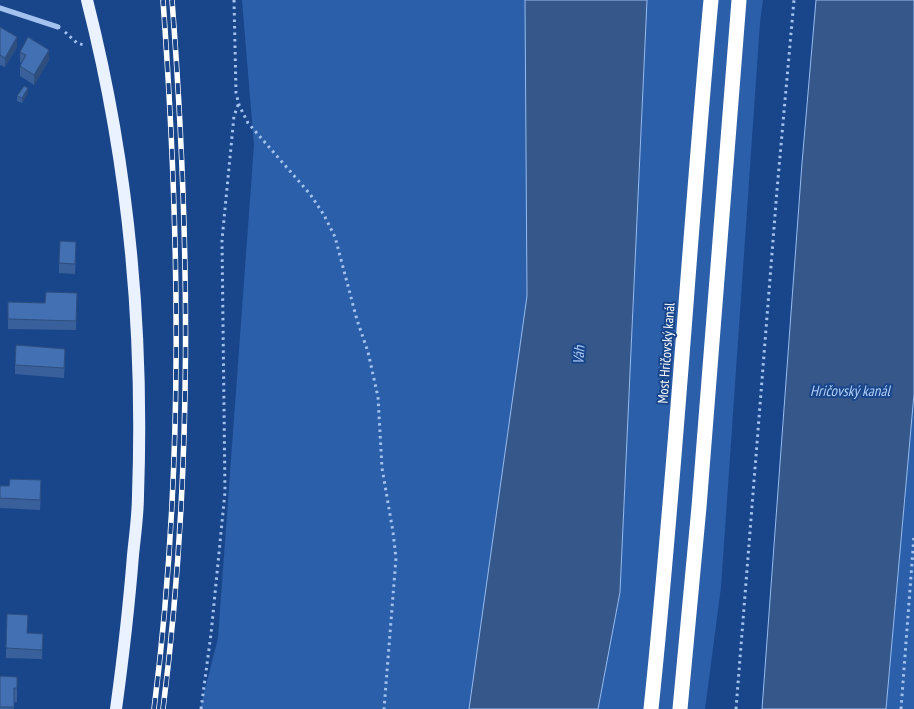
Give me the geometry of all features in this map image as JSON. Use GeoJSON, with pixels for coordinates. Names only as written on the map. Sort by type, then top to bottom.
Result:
{"type":"FeatureCollection","features":[{"type":"Feature","properties":{"kind":"highway","name":"Most Hričovský kanál"},"geometry":{"type":"LineString","coordinates":[[651,709],[671,498],[711,0]]}},
{"type":"Feature","properties":{"kind":"highway"},"geometry":{"type":"LineString","coordinates":[[680,709],[698,517],[739,0]]}},
{"type":"Feature","properties":{"kind":"main road"},"geometry":{"type":"LineString","coordinates":[[86,0],[108,96],[123,182],[130,228],[137,323],[138,496],[127,624],[116,709]]}},
{"type":"Feature","properties":{"kind":"street"},"geometry":{"type":"LineString","coordinates":[[0,8],[58,27]]}},
{"type":"Feature","properties":{"kind":"path"},"geometry":{"type":"LineString","coordinates":[[234,0],[236,93],[239,104],[248,123],[310,194],[324,215],[334,237],[368,352],[378,397],[382,468],[396,558],[384,709]]}},
{"type":"Feature","properties":{"kind":"path"},"geometry":{"type":"LineString","coordinates":[[736,709],[794,0]]}},
{"type":"Feature","properties":{"kind":"path"},"geometry":{"type":"LineString","coordinates":[[58,27],[82,45],[97,44]]}},
{"type":"Feature","properties":{"kind":"path"},"geometry":{"type":"LineString","coordinates":[[201,709],[211,634],[225,492],[222,240],[234,116],[239,104]]}},
{"type":"Feature","properties":{"kind":"path"},"geometry":{"type":"LineString","coordinates":[[901,709],[914,536]]}},
{"type":"Feature","properties":{"kind":"shaded area"},"geometry":{"type":"Polygon","coordinates":[[[242,0],[525,0],[527,296],[469,709],[200,709],[218,638],[254,145],[242,0]]]}},
{"type":"Feature","properties":{"kind":"shaded area"},"geometry":{"type":"Polygon","coordinates":[[[647,0],[763,0],[721,587],[705,709],[598,709],[620,592],[647,0]]]}},
{"type":"Feature","properties":{"kind":"shaded area"},"geometry":{"type":"Polygon","coordinates":[[[914,394],[914,709],[886,709],[914,394]]]}},
{"type":"Feature","properties":{"kind":"water","name":"Váh"},"geometry":{"type":"Polygon","coordinates":[[[525,0],[647,0],[620,592],[598,709],[469,709],[527,296],[525,0]]]}},
{"type":"Feature","properties":{"kind":"water","name":"Hričovský kanál"},"geometry":{"type":"Polygon","coordinates":[[[816,0],[914,0],[914,394],[886,709],[762,709],[802,163],[816,0]]]}},
{"type":"Feature","properties":{"kind":"building"},"geometry":{"type":"Polygon","coordinates":[[[0,27],[17,37],[5,58],[0,55],[0,27]]]}},
{"type":"Feature","properties":{"kind":"building"},"geometry":{"type":"Polygon","coordinates":[[[28,37],[49,50],[34,75],[20,66],[26,55],[20,52],[28,37]]]}},
{"type":"Feature","properties":{"kind":"building"},"geometry":{"type":"Polygon","coordinates":[[[24,86],[28,88],[22,98],[17,96],[24,86]]]}},
{"type":"Feature","properties":{"kind":"building"},"geometry":{"type":"Polygon","coordinates":[[[60,241],[76,242],[75,264],[59,263],[60,241]]]}},
{"type":"Feature","properties":{"kind":"building"},"geometry":{"type":"Polygon","coordinates":[[[46,292],[77,293],[76,321],[8,319],[8,302],[45,303],[46,292]]]}},
{"type":"Feature","properties":{"kind":"building"},"geometry":{"type":"Polygon","coordinates":[[[16,345],[65,349],[64,368],[15,365],[16,345]]]}},
{"type":"Feature","properties":{"kind":"building"},"geometry":{"type":"Polygon","coordinates":[[[10,479],[41,480],[40,500],[0,498],[0,486],[9,486],[10,479]]]}},
{"type":"Feature","properties":{"kind":"building"},"geometry":{"type":"Polygon","coordinates":[[[7,614],[28,615],[27,633],[43,634],[42,650],[6,648],[7,614]]]}},
{"type":"Feature","properties":{"kind":"building"},"geometry":{"type":"Polygon","coordinates":[[[0,676],[17,677],[17,688],[14,688],[14,707],[0,707],[0,676]]]}},
{"type":"Feature","properties":{"kind":"railway"},"geometry":{"type":"LineString","coordinates":[[154,709],[164,621],[175,444],[176,266],[169,89],[163,0]]}},
{"type":"Feature","properties":{"kind":"railway"},"geometry":{"type":"LineString","coordinates":[[163,709],[173,621],[184,444],[185,266],[178,89],[172,0]]}}]}
